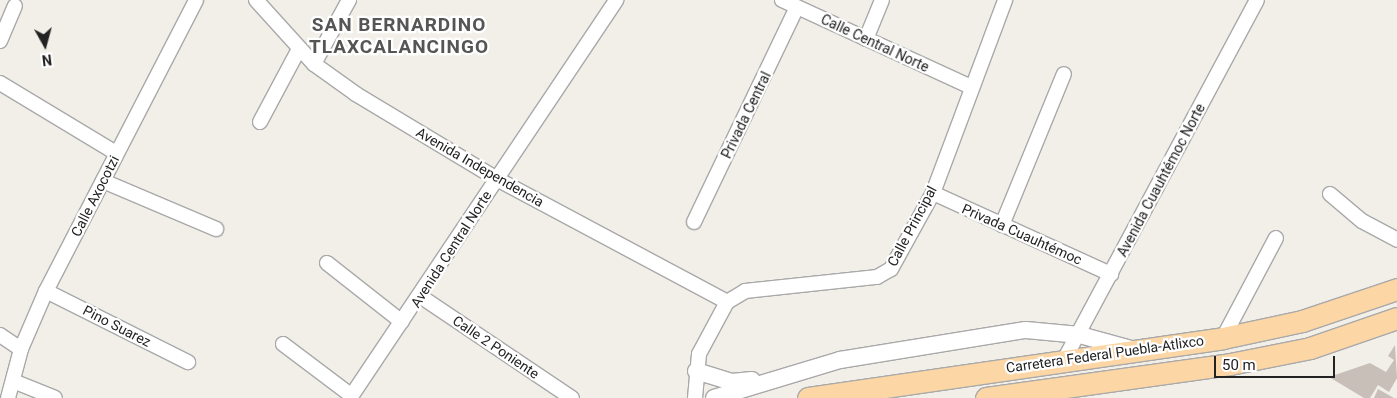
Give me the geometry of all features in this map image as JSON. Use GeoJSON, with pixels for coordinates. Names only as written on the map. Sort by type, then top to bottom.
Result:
{"type":"FeatureCollection","features":[{"type":"Feature","properties":{"kind":"main road","name":"Carretera Federal Puebla-Atlixco"},"geometry":{"type":"LineString","coordinates":[[808,398],[1223,338],[1302,321],[1397,289]]}},
{"type":"Feature","properties":{"kind":"main road"},"geometry":{"type":"LineString","coordinates":[[986,398],[1230,364],[1310,348],[1397,318]]}},
{"type":"Feature","properties":{"kind":"street","name":"Calle Axocotzi"},"geometry":{"type":"LineString","coordinates":[[8,398],[21,349],[46,291],[196,0]]}},
{"type":"Feature","properties":{"kind":"street","name":"Avenida Independencia"},"geometry":{"type":"LineString","coordinates":[[256,0],[298,49],[314,64],[356,94],[497,179],[727,302]]}},
{"type":"Feature","properties":{"kind":"street"},"geometry":{"type":"LineString","coordinates":[[314,64],[349,0]]}},
{"type":"Feature","properties":{"kind":"street","name":"Avenida Central Norte"},"geometry":{"type":"LineString","coordinates":[[351,397],[616,0]]}},
{"type":"Feature","properties":{"kind":"street","name":"Calle Central Norte"},"geometry":{"type":"LineString","coordinates":[[782,0],[969,86]]}},
{"type":"Feature","properties":{"kind":"street"},"geometry":{"type":"LineString","coordinates":[[866,39],[882,0]]}},
{"type":"Feature","properties":{"kind":"street","name":"Calle Principal"},"geometry":{"type":"LineString","coordinates":[[727,302],[745,291],[877,277],[891,270],[932,193],[969,86],[1004,0]]}},
{"type":"Feature","properties":{"kind":"street","name":"Avenida Cuauhtémoc Norte"},"geometry":{"type":"LineString","coordinates":[[1064,360],[1080,335],[1258,0]]}},
{"type":"Feature","properties":{"kind":"street"},"geometry":{"type":"LineString","coordinates":[[0,41],[14,6]]}},
{"type":"Feature","properties":{"kind":"street","name":"Privada Central"},"geometry":{"type":"LineString","coordinates":[[694,222],[797,8]]}},
{"type":"Feature","properties":{"kind":"street"},"geometry":{"type":"LineString","coordinates":[[260,122],[298,49]]}},
{"type":"Feature","properties":{"kind":"street"},"geometry":{"type":"LineString","coordinates":[[1002,225],[1064,74]]}},
{"type":"Feature","properties":{"kind":"street"},"geometry":{"type":"LineString","coordinates":[[0,83],[116,153]]}},
{"type":"Feature","properties":{"kind":"street"},"geometry":{"type":"LineString","coordinates":[[103,181],[216,228]]}},
{"type":"Feature","properties":{"kind":"street","name":"Privada Cuauhtémoc"},"geometry":{"type":"LineString","coordinates":[[932,193],[1111,274]]}},
{"type":"Feature","properties":{"kind":"street"},"geometry":{"type":"LineString","coordinates":[[1330,194],[1362,221],[1397,240]]}},
{"type":"Feature","properties":{"kind":"street"},"geometry":{"type":"LineString","coordinates":[[1223,338],[1276,238]]}},
{"type":"Feature","properties":{"kind":"street"},"geometry":{"type":"LineString","coordinates":[[327,263],[402,322]]}},
{"type":"Feature","properties":{"kind":"street","name":"Pino Suarez"},"geometry":{"type":"LineString","coordinates":[[46,291],[188,362]]}},
{"type":"Feature","properties":{"kind":"street","name":"Calle 2 Poniente"},"geometry":{"type":"LineString","coordinates":[[420,296],[572,398]]}},
{"type":"Feature","properties":{"kind":"street"},"geometry":{"type":"LineString","coordinates":[[695,398],[699,354],[727,302]]}},
{"type":"Feature","properties":{"kind":"street"},"geometry":{"type":"LineString","coordinates":[[696,376],[713,398],[840,360],[1026,330],[1080,335],[1136,350]]}},
{"type":"Feature","properties":{"kind":"street"},"geometry":{"type":"LineString","coordinates":[[0,335],[21,349]]}},
{"type":"Feature","properties":{"kind":"street"},"geometry":{"type":"LineString","coordinates":[[283,344],[351,397]]}},
{"type":"Feature","properties":{"kind":"street"},"geometry":{"type":"LineString","coordinates":[[696,376],[732,382],[777,379]]}},
{"type":"Feature","properties":{"kind":"street"},"geometry":{"type":"LineString","coordinates":[[13,381],[55,398]]}},
{"type":"Feature","properties":{"kind":"building"},"geometry":{"type":"Polygon","coordinates":[[[1395,345],[1397,378],[1389,392],[1378,385],[1370,398],[1364,398],[1329,377],[1370,363],[1386,372],[1394,360],[1388,356],[1395,345]]]}},
{"type":"Feature","properties":{"kind":"building"},"geometry":{"type":"Polygon","coordinates":[[[1378,389],[1394,398],[1374,398],[1378,389]]]}},
{"type":"Feature","properties":{"kind":"district","name":"SAN BERNARDINO TLAXCALANCINGO"},"geometry":{"type":"Point","coordinates":[399,36]}}]}
